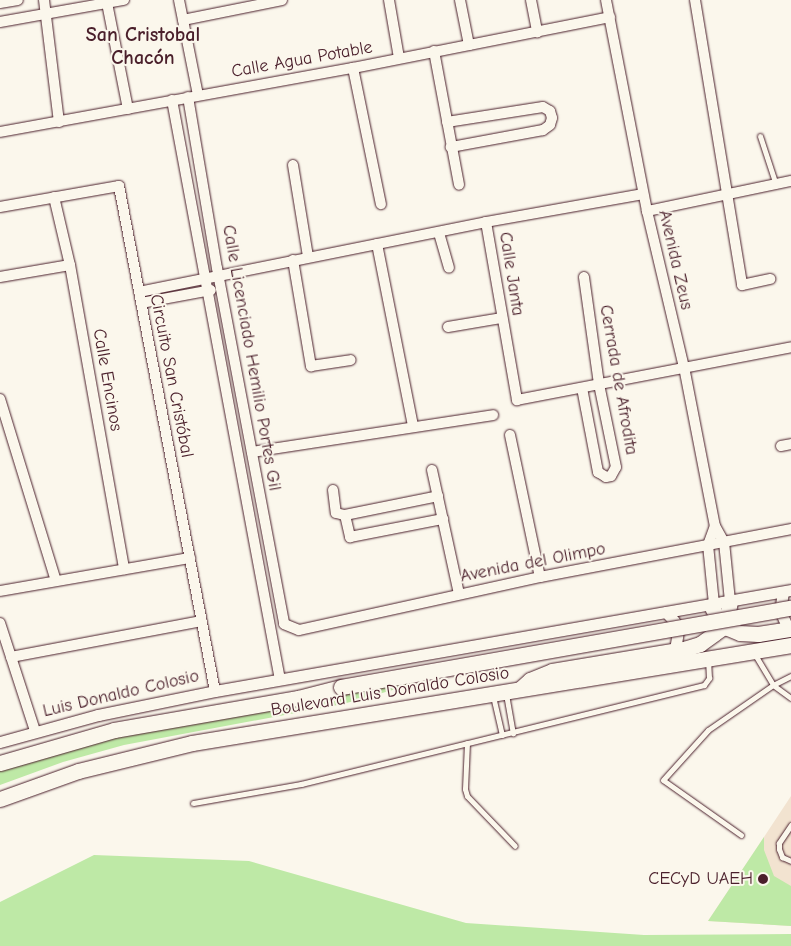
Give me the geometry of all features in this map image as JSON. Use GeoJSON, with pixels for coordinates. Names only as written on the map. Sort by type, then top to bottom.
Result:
{"type":"FeatureCollection","features":[{"type":"Feature","properties":{"kind":"main road"},"geometry":{"type":"LineString","coordinates":[[506,691],[552,671],[690,648],[707,641],[724,624],[730,601]]}},
{"type":"Feature","properties":{"kind":"main road"},"geometry":{"type":"LineString","coordinates":[[714,604],[715,614],[734,631],[746,634],[790,630]]}},
{"type":"Feature","properties":{"kind":"main road","name":"Boulevard Luis Donaldo Colosio"},"geometry":{"type":"LineString","coordinates":[[0,763],[114,730],[791,608]]}},
{"type":"Feature","properties":{"kind":"main road","name":"Boulevard Luis Donaldo Colosio"},"geometry":{"type":"LineString","coordinates":[[0,800],[78,771],[192,743],[791,645]]}},
{"type":"Feature","properties":{"kind":"street"},"geometry":{"type":"LineString","coordinates":[[0,3],[18,0]]}},
{"type":"Feature","properties":{"kind":"street"},"geometry":{"type":"LineString","coordinates":[[44,0],[59,122]]}},
{"type":"Feature","properties":{"kind":"street"},"geometry":{"type":"LineString","coordinates":[[0,22],[124,0]]}},
{"type":"Feature","properties":{"kind":"street","name":"Calle Licenciado Hemilio Portes Gil"},"geometry":{"type":"LineString","coordinates":[[179,0],[220,288],[284,624]]}},
{"type":"Feature","properties":{"kind":"street"},"geometry":{"type":"LineString","coordinates":[[183,20],[282,0]]}},
{"type":"Feature","properties":{"kind":"street"},"geometry":{"type":"LineString","coordinates":[[389,0],[399,58]]}},
{"type":"Feature","properties":{"kind":"street"},"geometry":{"type":"LineString","coordinates":[[460,0],[469,44]]}},
{"type":"Feature","properties":{"kind":"street"},"geometry":{"type":"LineString","coordinates":[[531,0],[537,32]]}},
{"type":"Feature","properties":{"kind":"street","name":"Avenida Zeus"},"geometry":{"type":"LineString","coordinates":[[606,0],[646,211],[684,367],[715,526],[724,542],[730,601]]}},
{"type":"Feature","properties":{"kind":"street"},"geometry":{"type":"LineString","coordinates":[[695,0],[729,195],[742,284],[770,279]]}},
{"type":"Feature","properties":{"kind":"street"},"geometry":{"type":"LineString","coordinates":[[107,3],[128,109]]}},
{"type":"Feature","properties":{"kind":"street","name":"Calle Agua Potable"},"geometry":{"type":"LineString","coordinates":[[0,132],[353,68],[610,17]]}},
{"type":"Feature","properties":{"kind":"street"},"geometry":{"type":"LineString","coordinates":[[434,51],[459,186]]}},
{"type":"Feature","properties":{"kind":"street"},"geometry":{"type":"LineString","coordinates":[[353,68],[381,204]]}},
{"type":"Feature","properties":{"kind":"street"},"geometry":{"type":"LineString","coordinates":[[172,100],[206,291],[280,680]]}},
{"type":"Feature","properties":{"kind":"street"},"geometry":{"type":"LineString","coordinates":[[446,122],[543,107],[550,111],[552,118],[550,125],[544,130],[451,147]]}},
{"type":"Feature","properties":{"kind":"street"},"geometry":{"type":"LineString","coordinates":[[293,165],[308,257]]}},
{"type":"Feature","properties":{"kind":"street"},"geometry":{"type":"LineString","coordinates":[[646,211],[791,181]]}},
{"type":"Feature","properties":{"kind":"street","name":"Circuito San Cristóbal"},"geometry":{"type":"LineString","coordinates":[[0,207],[119,186],[215,691]]}},
{"type":"Feature","properties":{"kind":"street","name":"Calle Janta"},"geometry":{"type":"LineString","coordinates":[[582,388],[517,400],[486,222],[643,194]]}},
{"type":"Feature","properties":{"kind":"street","name":"Calle Encinos"},"geometry":{"type":"LineString","coordinates":[[54,197],[70,265],[124,569]]}},
{"type":"Feature","properties":{"kind":"street"},"geometry":{"type":"LineString","coordinates":[[138,292],[308,257],[439,233],[486,222]]}},
{"type":"Feature","properties":{"kind":"street"},"geometry":{"type":"LineString","coordinates":[[439,233],[448,268]]}},
{"type":"Feature","properties":{"kind":"street"},"geometry":{"type":"LineString","coordinates":[[377,244],[413,426]]}},
{"type":"Feature","properties":{"kind":"street"},"geometry":{"type":"LineString","coordinates":[[293,260],[311,366],[351,360]]}},
{"type":"Feature","properties":{"kind":"street"},"geometry":{"type":"LineString","coordinates":[[0,277],[70,265]]}},
{"type":"Feature","properties":{"kind":"street","name":"Cerrada de Afrodita"},"geometry":{"type":"LineString","coordinates":[[582,388],[598,472],[606,477],[611,476],[616,467],[599,384],[584,277]]}},
{"type":"Feature","properties":{"kind":"street"},"geometry":{"type":"LineString","coordinates":[[141,303],[220,288]]}},
{"type":"Feature","properties":{"kind":"street"},"geometry":{"type":"LineString","coordinates":[[448,327],[502,318]]}},
{"type":"Feature","properties":{"kind":"street"},"geometry":{"type":"LineString","coordinates":[[582,388],[791,347]]}},
{"type":"Feature","properties":{"kind":"street"},"geometry":{"type":"LineString","coordinates":[[0,399],[56,581]]}},
{"type":"Feature","properties":{"kind":"street"},"geometry":{"type":"LineString","coordinates":[[252,452],[493,415]]}},
{"type":"Feature","properties":{"kind":"street"},"geometry":{"type":"LineString","coordinates":[[510,435],[540,577]]}},
{"type":"Feature","properties":{"kind":"street"},"geometry":{"type":"LineString","coordinates":[[432,470],[459,594]]}},
{"type":"Feature","properties":{"kind":"street"},"geometry":{"type":"LineString","coordinates":[[333,490],[350,537],[443,518]]}},
{"type":"Feature","properties":{"kind":"street"},"geometry":{"type":"LineString","coordinates":[[341,514],[438,496]]}},
{"type":"Feature","properties":{"kind":"street"},"geometry":{"type":"LineString","coordinates":[[714,604],[708,545],[715,526]]}},
{"type":"Feature","properties":{"kind":"street","name":"Avenida del Olimpo"},"geometry":{"type":"LineString","coordinates":[[284,624],[299,630],[540,577],[791,529]]}},
{"type":"Feature","properties":{"kind":"street"},"geometry":{"type":"LineString","coordinates":[[0,591],[190,558]]}},
{"type":"Feature","properties":{"kind":"street"},"geometry":{"type":"LineString","coordinates":[[787,591],[780,611],[790,630]]}},
{"type":"Feature","properties":{"kind":"street","name":"Luis Donaldo Colosio"},"geometry":{"type":"LineString","coordinates":[[0,742],[98,715],[215,691],[787,591]]}},
{"type":"Feature","properties":{"kind":"street"},"geometry":{"type":"LineString","coordinates":[[666,612],[674,621],[678,631],[675,651]]}},
{"type":"Feature","properties":{"kind":"street"},"geometry":{"type":"LineString","coordinates":[[12,657],[202,621]]}},
{"type":"Feature","properties":{"kind":"street"},"geometry":{"type":"LineString","coordinates":[[0,622],[35,731]]}},
{"type":"Feature","properties":{"kind":"lane"},"geometry":{"type":"LineString","coordinates":[[760,136],[776,185]]}},
{"type":"Feature","properties":{"kind":"lane"},"geometry":{"type":"LineString","coordinates":[[753,652],[773,685],[791,698]]}},
{"type":"Feature","properties":{"kind":"lane"},"geometry":{"type":"LineString","coordinates":[[193,803],[301,784],[704,685],[709,678],[708,660]]}},
{"type":"Feature","properties":{"kind":"lane"},"geometry":{"type":"LineString","coordinates":[[741,835],[663,780],[708,730],[773,685],[791,676]]}},
{"type":"Feature","properties":{"kind":"lane"},"geometry":{"type":"LineString","coordinates":[[506,691],[513,733]]}},
{"type":"Feature","properties":{"kind":"lane"},"geometry":{"type":"LineString","coordinates":[[502,736],[506,691]]}},
{"type":"Feature","properties":{"kind":"lane"},"geometry":{"type":"LineString","coordinates":[[467,743],[465,789],[467,796],[515,846]]}},
{"type":"Feature","properties":{"kind":"lane"},"geometry":{"type":"LineString","coordinates":[[791,825],[779,843],[778,850],[782,857],[791,861]]}},
{"type":"Feature","properties":{"kind":"shaded area","name":"CECyD UAEH"},"geometry":{"type":"Polygon","coordinates":[[[791,796],[791,926],[708,921],[764,837],[791,796]]]}},
{"type":"Feature","properties":{"kind":"green space"},"geometry":{"type":"Polygon","coordinates":[[[406,683],[407,686],[343,704],[124,745],[63,762],[0,785],[0,768],[121,734],[406,683]]]}},
{"type":"Feature","properties":{"kind":"green space","name":"CECyD UAEH"},"geometry":{"type":"Polygon","coordinates":[[[764,837],[764,850],[774,876],[791,886],[791,926],[708,921],[764,837]]]}},
{"type":"Feature","properties":{"kind":"green space"},"geometry":{"type":"Polygon","coordinates":[[[94,855],[249,861],[466,923],[644,935],[791,934],[791,946],[0,946],[0,902],[94,855]]]}},
{"type":"Feature","properties":{"kind":"place","name":"CECyD UAEH"},"geometry":{"type":"Point","coordinates":[763,879]}},
{"type":"Feature","properties":{"kind":"district","name":"San Cristobal Chacón"},"geometry":{"type":"Point","coordinates":[143,46]}}]}
